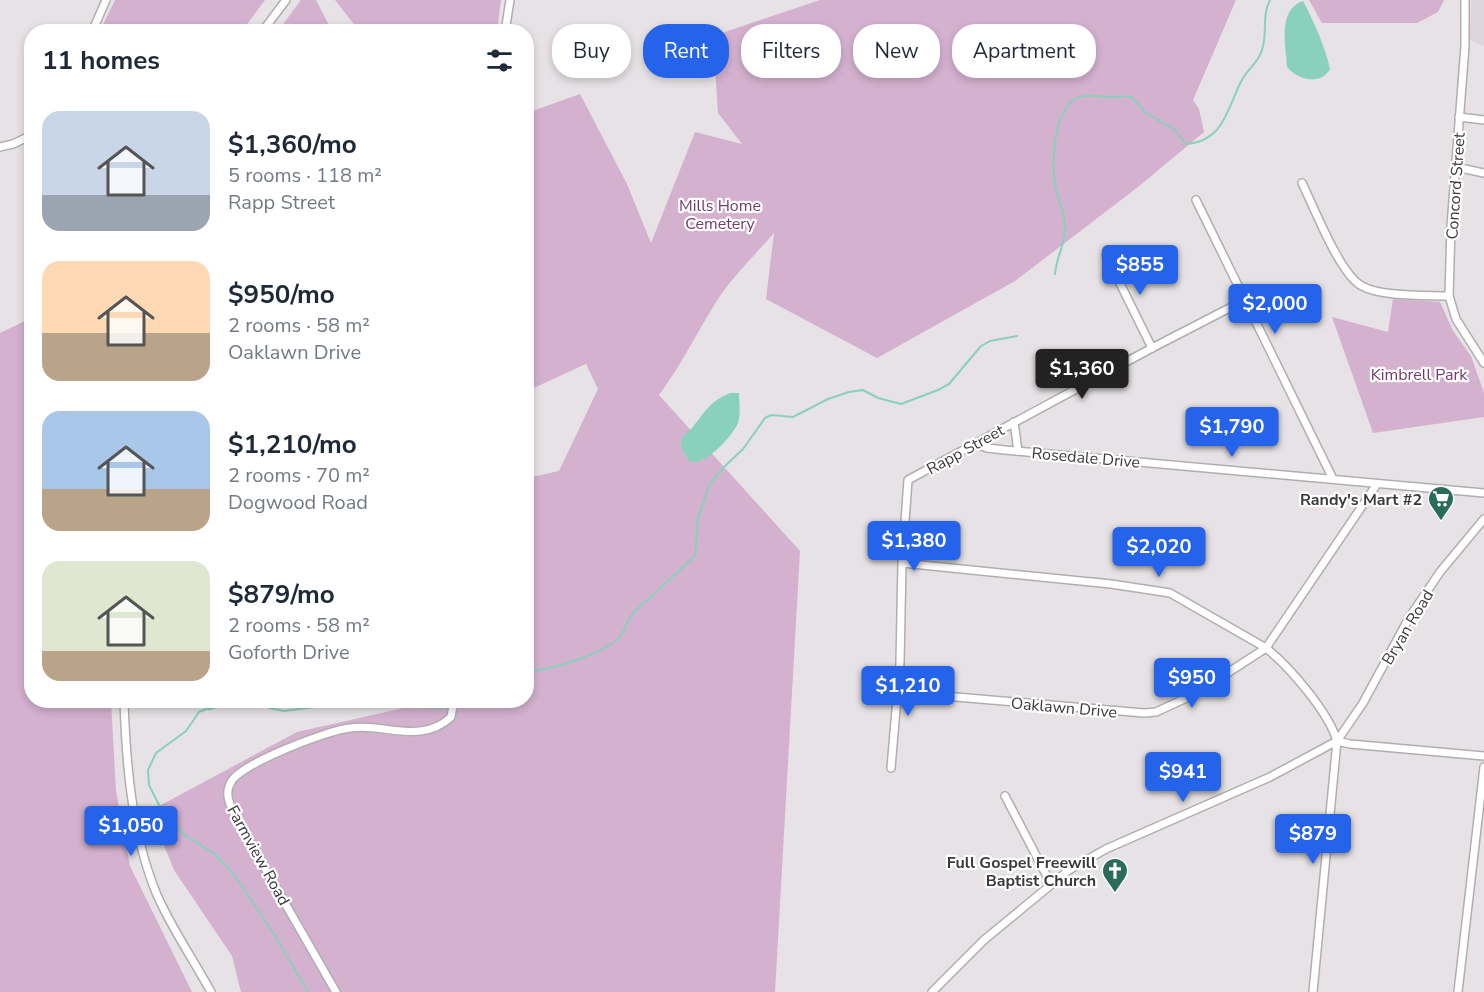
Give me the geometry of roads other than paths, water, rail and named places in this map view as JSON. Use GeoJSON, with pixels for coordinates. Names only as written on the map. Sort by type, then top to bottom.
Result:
{"type":"FeatureCollection","features":[{"type":"Feature","properties":{"kind":"street"},"geometry":{"type":"LineString","coordinates":[[96,24],[106,0]]}},
{"type":"Feature","properties":{"kind":"street"},"geometry":{"type":"LineString","coordinates":[[268,24],[286,0]]}},
{"type":"Feature","properties":{"kind":"street"},"geometry":{"type":"LineString","coordinates":[[506,24],[510,0]]}},
{"type":"Feature","properties":{"kind":"street","name":"Concord Street"},"geometry":{"type":"LineString","coordinates":[[1465,0],[1466,25],[1449,296],[1456,319],[1484,363]]}},
{"type":"Feature","properties":{"kind":"street"},"geometry":{"type":"LineString","coordinates":[[1460,117],[1484,120]]}},
{"type":"Feature","properties":{"kind":"street"},"geometry":{"type":"LineString","coordinates":[[0,147],[24,139]]}},
{"type":"Feature","properties":{"kind":"street"},"geometry":{"type":"LineString","coordinates":[[1456,167],[1484,173]]}},
{"type":"Feature","properties":{"kind":"street"},"geometry":{"type":"LineString","coordinates":[[1302,183],[1344,269],[1355,282],[1363,287],[1380,291],[1449,296]]}},
{"type":"Feature","properties":{"kind":"street"},"geometry":{"type":"LineString","coordinates":[[1196,200],[1333,479]]}},
{"type":"Feature","properties":{"kind":"street"},"geometry":{"type":"LineString","coordinates":[[1106,255],[1152,348]]}},
{"type":"Feature","properties":{"kind":"street","name":"Rapp Street"},"geometry":{"type":"LineString","coordinates":[[902,563],[908,480],[1245,300]]}},
{"type":"Feature","properties":{"kind":"street"},"geometry":{"type":"LineString","coordinates":[[1014,422],[1018,451]]}},
{"type":"Feature","properties":{"kind":"street","name":"Rosedale Drive"},"geometry":{"type":"LineString","coordinates":[[975,444],[987,448],[1018,451],[1484,493]]}},
{"type":"Feature","properties":{"kind":"street","name":"Oaklawn Drive"},"geometry":{"type":"LineString","coordinates":[[897,692],[1156,712],[1195,694],[1266,648],[1377,484]]}},
{"type":"Feature","properties":{"kind":"street","name":"Bryan Road"},"geometry":{"type":"LineString","coordinates":[[1337,741],[1363,703],[1409,618],[1440,572],[1484,519]]}},
{"type":"Feature","properties":{"kind":"street"},"geometry":{"type":"LineString","coordinates":[[891,768],[897,692],[902,563],[1132,586],[1170,593],[1266,648],[1280,659],[1328,718],[1337,741],[1313,992]]}},
{"type":"Feature","properties":{"kind":"street"},"geometry":{"type":"LineString","coordinates":[[125,708],[129,772],[144,860],[169,921],[211,992]]}},
{"type":"Feature","properties":{"kind":"street","name":"Farmview Road"},"geometry":{"type":"LineString","coordinates":[[336,992],[235,816],[228,800],[230,782],[242,770],[315,737],[351,727],[408,733],[433,729],[451,717],[453,708]]}},
{"type":"Feature","properties":{"kind":"street"},"geometry":{"type":"LineString","coordinates":[[932,992],[984,940],[1070,870],[1100,852],[1270,777],[1337,741],[1484,756]]}},
{"type":"Feature","properties":{"kind":"street"},"geometry":{"type":"LineString","coordinates":[[1457,992],[1484,767]]}},
{"type":"Feature","properties":{"kind":"street"},"geometry":{"type":"LineString","coordinates":[[1005,796],[1051,884]]}},
{"type":"Feature","properties":{"kind":"waterway"},"geometry":{"type":"LineString","coordinates":[[1055,274],[1064,241],[1065,224],[1054,180],[1054,156],[1057,130],[1066,108],[1076,98],[1081,97],[1131,97],[1146,113],[1175,130],[1186,144],[1210,136],[1224,120],[1243,78],[1262,51],[1266,11],[1270,0]]}},
{"type":"Feature","properties":{"kind":"waterway"},"geometry":{"type":"LineString","coordinates":[[534,671],[593,654],[615,641],[622,634],[633,613],[695,556],[698,518],[710,484],[743,449],[765,418],[771,415],[793,417],[828,399],[863,390],[878,398],[901,404],[949,384],[981,346],[990,341],[1017,336]]}},
{"type":"Feature","properties":{"kind":"waterway"},"geometry":{"type":"LineString","coordinates":[[214,708],[199,712],[186,731],[156,753],[148,770],[149,785],[162,811],[185,835],[216,855],[236,877],[274,934],[308,992]]}},
{"type":"Feature","properties":{"kind":"waterway"},"geometry":{"type":"LineString","coordinates":[[269,708],[284,711],[308,708]]}},
{"type":"Feature","properties":{"kind":"place","name":"Randy's Mart #2"},"geometry":{"type":"Point","coordinates":[1441,522]}},
{"type":"Feature","properties":{"kind":"place","name":"Full Gospel Freewill Baptist Church"},"geometry":{"type":"Point","coordinates":[1115,894]}},
{"type":"Feature","properties":{"kind":"park label","name":"Mills Home Cemetery"},"geometry":{"type":"Point","coordinates":[720,214]}},
{"type":"Feature","properties":{"kind":"park label","name":"Kimbrell Park"},"geometry":{"type":"Point","coordinates":[1419,374]}}]}
